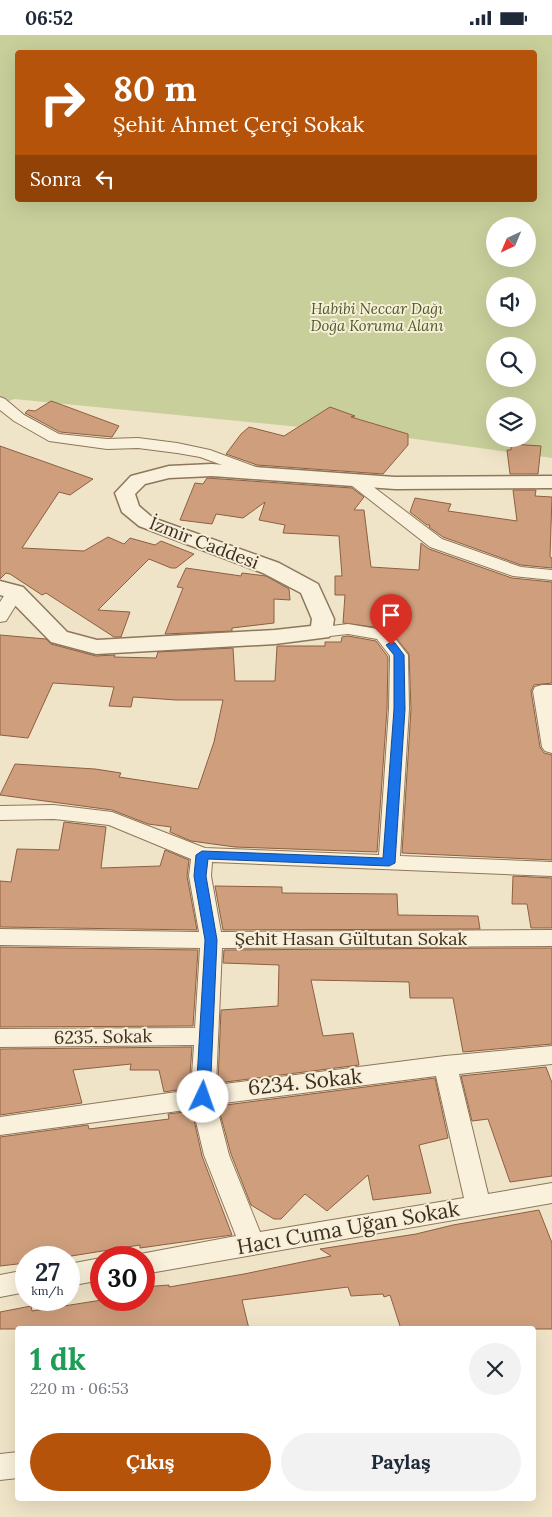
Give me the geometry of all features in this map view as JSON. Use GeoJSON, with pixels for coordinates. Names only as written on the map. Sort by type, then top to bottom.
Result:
{"type":"FeatureCollection","features":[{"type":"Feature","properties":{"kind":"street"},"geometry":{"type":"LineString","coordinates":[[0,402],[19,418],[55,439],[107,444],[138,443],[177,448],[204,453],[261,474]]}},
{"type":"Feature","properties":{"kind":"street","name":"İzmir Caddesi"},"geometry":{"type":"LineString","coordinates":[[321,632],[323,619],[310,589],[271,568],[146,522],[129,508],[124,493],[138,480],[169,472],[212,470],[357,482],[552,482]]}},
{"type":"Feature","properties":{"kind":"street"},"geometry":{"type":"LineString","coordinates":[[357,482],[436,543],[520,572],[552,575]]}},
{"type":"Feature","properties":{"kind":"street"},"geometry":{"type":"LineString","coordinates":[[0,617],[7,590],[59,637],[96,647],[275,637],[348,629],[383,635],[399,655],[399,709],[389,863]]}},
{"type":"Feature","properties":{"kind":"street"},"geometry":{"type":"LineString","coordinates":[[552,691],[542,691],[552,747]]}},
{"type":"Feature","properties":{"kind":"street"},"geometry":{"type":"LineString","coordinates":[[0,801],[54,813]]}},
{"type":"Feature","properties":{"kind":"street"},"geometry":{"type":"LineString","coordinates":[[0,813],[54,813],[112,819],[202,855],[552,869]]}},
{"type":"Feature","properties":{"kind":"street"},"geometry":{"type":"LineString","coordinates":[[202,855],[200,876],[211,940],[203,1097],[205,1116],[217,1157],[253,1245]]}},
{"type":"Feature","properties":{"kind":"street","name":"Şehit Hasan Gültutan Sokak"},"geometry":{"type":"LineString","coordinates":[[0,937],[211,940],[552,938]]}},
{"type":"Feature","properties":{"kind":"street","name":"6235. Sokak"},"geometry":{"type":"LineString","coordinates":[[0,1038],[206,1036]]}},
{"type":"Feature","properties":{"kind":"street","name":"6234. Sokak"},"geometry":{"type":"LineString","coordinates":[[0,1126],[203,1097],[228,1090],[288,1086],[444,1065],[552,1055]]}},
{"type":"Feature","properties":{"kind":"street"},"geometry":{"type":"LineString","coordinates":[[444,1065],[478,1204]]}},
{"type":"Feature","properties":{"kind":"street","name":"Hacı Cuma Uğan Sokak"},"geometry":{"type":"LineString","coordinates":[[155,1261],[478,1204],[552,1193]]}},
{"type":"Feature","properties":{"kind":"street"},"geometry":{"type":"LineString","coordinates":[[0,1286],[15,1283]]}},
{"type":"Feature","properties":{"kind":"street"},"geometry":{"type":"LineString","coordinates":[[0,1467],[15,1465]]}},
{"type":"Feature","properties":{"kind":"green space","name":"Habibi Neccar Dağı Doğa Koruma Alanı"},"geometry":{"type":"Polygon","coordinates":[[[0,35],[552,35],[552,458],[401,437],[14,399],[0,405],[0,35]]]}},
{"type":"Feature","properties":{"kind":"building"},"geometry":{"type":"Polygon","coordinates":[[[51,401],[119,426],[112,437],[60,432],[25,413],[28,410],[35,411],[51,401]]]}},
{"type":"Feature","properties":{"kind":"building"},"geometry":{"type":"Polygon","coordinates":[[[330,407],[355,416],[351,417],[408,434],[408,445],[383,474],[257,465],[226,454],[241,434],[249,427],[284,436],[330,407]]]}},
{"type":"Feature","properties":{"kind":"building"},"geometry":{"type":"Polygon","coordinates":[[[0,446],[93,479],[70,495],[59,492],[22,548],[84,551],[108,537],[124,544],[130,538],[155,545],[161,541],[194,554],[176,568],[171,568],[149,559],[98,610],[130,612],[121,637],[114,637],[46,593],[42,595],[10,574],[6,573],[0,579],[0,446]]]}},
{"type":"Feature","properties":{"kind":"building"},"geometry":{"type":"Polygon","coordinates":[[[541,446],[538,474],[510,474],[507,450],[511,450],[511,447],[541,446]]]}},
{"type":"Feature","properties":{"kind":"building"},"geometry":{"type":"Polygon","coordinates":[[[207,478],[352,488],[364,497],[354,510],[364,510],[371,567],[419,570],[421,543],[429,549],[512,578],[552,582],[552,683],[534,685],[531,691],[540,747],[544,753],[552,755],[552,860],[402,853],[411,709],[409,654],[389,629],[343,623],[345,595],[335,595],[335,576],[342,576],[339,536],[283,533],[285,525],[259,520],[265,502],[243,518],[216,514],[212,524],[180,520],[195,483],[203,484],[207,478]]]}},
{"type":"Feature","properties":{"kind":"building"},"geometry":{"type":"Polygon","coordinates":[[[513,490],[536,490],[535,496],[552,497],[550,557],[552,558],[552,568],[521,565],[443,537],[429,527],[430,525],[427,525],[410,512],[415,498],[451,504],[448,511],[517,521],[513,490]]]}},
{"type":"Feature","properties":{"kind":"building"},"geometry":{"type":"Polygon","coordinates":[[[186,568],[241,576],[242,573],[266,576],[289,589],[290,600],[274,599],[274,623],[232,628],[232,631],[165,634],[183,588],[177,587],[186,568]]]}},
{"type":"Feature","properties":{"kind":"building"},"geometry":{"type":"Polygon","coordinates":[[[0,635],[46,639],[51,644],[96,656],[115,655],[114,657],[156,658],[158,652],[233,648],[235,681],[275,681],[277,646],[325,646],[325,642],[341,642],[342,637],[348,636],[376,641],[388,657],[387,709],[377,852],[235,847],[191,841],[170,832],[171,827],[148,824],[112,810],[0,795],[15,764],[95,769],[121,773],[119,777],[198,789],[214,742],[223,700],[176,700],[133,697],[131,707],[109,706],[114,687],[53,683],[28,738],[0,735],[0,635]]]}},
{"type":"Feature","properties":{"kind":"building"},"geometry":{"type":"Polygon","coordinates":[[[64,822],[106,827],[101,868],[160,866],[165,850],[189,860],[187,876],[197,930],[0,927],[0,881],[11,882],[17,849],[59,850],[64,822]]]}},
{"type":"Feature","properties":{"kind":"building"},"geometry":{"type":"Polygon","coordinates":[[[513,876],[552,878],[552,928],[531,928],[527,904],[512,904],[513,876]]]}},
{"type":"Feature","properties":{"kind":"building"},"geometry":{"type":"Polygon","coordinates":[[[215,886],[282,887],[282,893],[397,894],[398,915],[478,916],[480,929],[223,930],[215,886]]]}},
{"type":"Feature","properties":{"kind":"building"},"geometry":{"type":"Polygon","coordinates":[[[0,947],[198,950],[193,1026],[0,1027],[0,947]]]}},
{"type":"Feature","properties":{"kind":"building"},"geometry":{"type":"Polygon","coordinates":[[[552,948],[552,1044],[463,1052],[453,998],[410,998],[409,982],[311,980],[323,1036],[353,1033],[359,1065],[218,1083],[221,1010],[278,1006],[279,965],[223,963],[224,950],[552,948]]]}},
{"type":"Feature","properties":{"kind":"building"},"geometry":{"type":"Polygon","coordinates":[[[192,1047],[189,1088],[164,1092],[159,1070],[130,1070],[131,1064],[73,1070],[82,1103],[0,1115],[0,1049],[192,1047]]]}},
{"type":"Feature","properties":{"kind":"building"},"geometry":{"type":"Polygon","coordinates":[[[546,1067],[552,1083],[552,1176],[510,1182],[488,1119],[472,1121],[461,1076],[546,1067]]]}},
{"type":"Feature","properties":{"kind":"building"},"geometry":{"type":"Polygon","coordinates":[[[435,1078],[448,1138],[419,1145],[431,1193],[373,1200],[368,1175],[327,1211],[305,1194],[281,1219],[274,1219],[251,1205],[231,1154],[218,1106],[435,1078]]]}},
{"type":"Feature","properties":{"kind":"building"},"geometry":{"type":"Polygon","coordinates":[[[192,1111],[202,1156],[232,1235],[154,1246],[90,1246],[90,1253],[80,1255],[80,1246],[15,1246],[15,1264],[0,1266],[0,1137],[88,1125],[89,1129],[169,1119],[168,1114],[192,1111]]]}},
{"type":"Feature","properties":{"kind":"building"},"geometry":{"type":"Polygon","coordinates":[[[539,1210],[552,1243],[552,1329],[536,1329],[536,1326],[400,1326],[390,1295],[384,1297],[383,1294],[351,1296],[348,1287],[242,1300],[248,1326],[15,1326],[15,1329],[0,1329],[0,1312],[15,1309],[15,1311],[80,1311],[80,1303],[90,1302],[90,1311],[155,1311],[155,1286],[169,1285],[169,1287],[244,1274],[331,1256],[320,1249],[416,1234],[453,1225],[539,1210]]]}},
{"type":"Feature","properties":{"kind":"route"},"geometry":{"type":"LineString","coordinates":[[203,1097],[211,940],[200,876],[202,855],[389,863],[399,709],[399,655],[391,645]]}}]}
